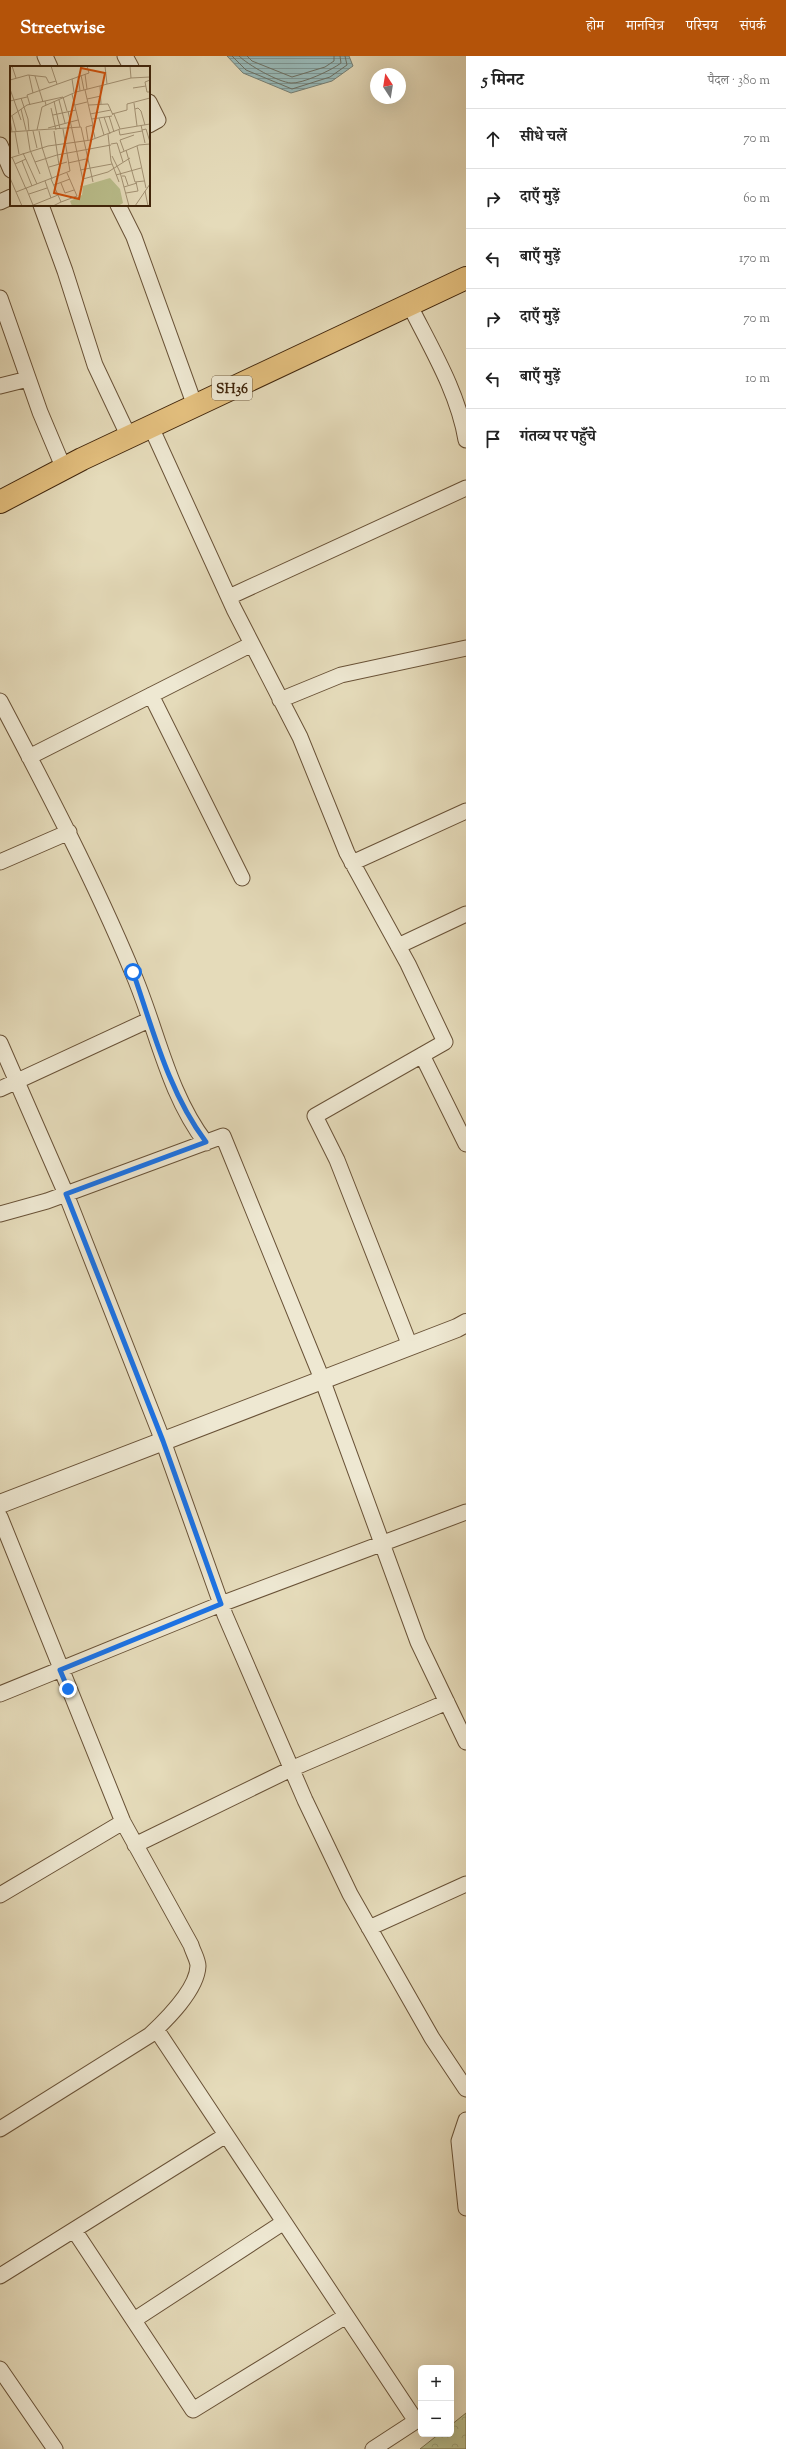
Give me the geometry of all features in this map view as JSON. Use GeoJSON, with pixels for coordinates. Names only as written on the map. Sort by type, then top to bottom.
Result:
{"type":"FeatureCollection","features":[{"type":"Feature","properties":{"kind":"highway","name":"SH36"},"geometry":{"type":"LineString","coordinates":[[0,502],[130,437],[466,278]]}},
{"type":"Feature","properties":{"kind":"street"},"geometry":{"type":"LineString","coordinates":[[45,56],[50,66]]}},
{"type":"Feature","properties":{"kind":"street"},"geometry":{"type":"LineString","coordinates":[[125,56],[130,66]]}},
{"type":"Feature","properties":{"kind":"street"},"geometry":{"type":"LineString","coordinates":[[150,104],[158,120],[150,124]]}},
{"type":"Feature","properties":{"kind":"street"},"geometry":{"type":"LineString","coordinates":[[0,146],[10,168]]}},
{"type":"Feature","properties":{"kind":"street"},"geometry":{"type":"LineString","coordinates":[[0,202],[10,197]]}},
{"type":"Feature","properties":{"kind":"street"},"geometry":{"type":"LineString","coordinates":[[41,206],[65,271],[95,365],[130,437]]}},
{"type":"Feature","properties":{"kind":"street"},"geometry":{"type":"LineString","coordinates":[[118,206],[134,237],[195,406]]}},
{"type":"Feature","properties":{"kind":"street"},"geometry":{"type":"LineString","coordinates":[[0,298],[4,323],[64,469]]}},
{"type":"Feature","properties":{"kind":"street"},"geometry":{"type":"LineString","coordinates":[[409,304],[452,391],[463,421],[466,440]]}},
{"type":"Feature","properties":{"kind":"street"},"geometry":{"type":"LineString","coordinates":[[0,386],[28,379]]}},
{"type":"Feature","properties":{"kind":"street"},"geometry":{"type":"LineString","coordinates":[[151,427],[229,597],[300,737],[352,862],[398,946],[445,1042],[315,1116],[337,1160],[410,1346]]}},
{"type":"Feature","properties":{"kind":"street"},"geometry":{"type":"LineString","coordinates":[[229,597],[466,488]]}},
{"type":"Feature","properties":{"kind":"street"},"geometry":{"type":"LineString","coordinates":[[29,757],[252,644]]}},
{"type":"Feature","properties":{"kind":"street"},"geometry":{"type":"LineString","coordinates":[[280,700],[341,675],[466,648]]}},
{"type":"Feature","properties":{"kind":"street"},"geometry":{"type":"LineString","coordinates":[[151,695],[242,878]]}},
{"type":"Feature","properties":{"kind":"street"},"geometry":{"type":"LineString","coordinates":[[0,701],[69,832],[133,972],[166,1066],[191,1122],[206,1142]]}},
{"type":"Feature","properties":{"kind":"street"},"geometry":{"type":"LineString","coordinates":[[352,862],[466,811]]}},
{"type":"Feature","properties":{"kind":"street"},"geometry":{"type":"LineString","coordinates":[[0,862],[69,832]]}},
{"type":"Feature","properties":{"kind":"street"},"geometry":{"type":"LineString","coordinates":[[398,946],[466,914]]}},
{"type":"Feature","properties":{"kind":"street"},"geometry":{"type":"LineString","coordinates":[[0,1089],[16,1080],[149,1020]]}},
{"type":"Feature","properties":{"kind":"street"},"geometry":{"type":"LineString","coordinates":[[0,1043],[66,1194],[163,1441],[221,1604],[291,1769],[350,1894],[432,2038],[465,2084]]}},
{"type":"Feature","properties":{"kind":"street"},"geometry":{"type":"LineString","coordinates":[[422,1055],[466,1144]]}},
{"type":"Feature","properties":{"kind":"street"},"geometry":{"type":"LineString","coordinates":[[0,1214],[66,1194],[223,1136],[322,1379],[418,1642],[466,1742]]}},
{"type":"Feature","properties":{"kind":"street"},"geometry":{"type":"LineString","coordinates":[[0,1504],[457,1328],[466,1323]]}},
{"type":"Feature","properties":{"kind":"street"},"geometry":{"type":"LineString","coordinates":[[0,1694],[221,1604],[382,1542],[466,1512]]}},
{"type":"Feature","properties":{"kind":"street"},"geometry":{"type":"LineString","coordinates":[[0,1517],[60,1670],[123,1822],[191,1946],[198,1965],[196,1977],[183,1998],[168,2019],[156,2029],[0,2129]]}},
{"type":"Feature","properties":{"kind":"street"},"geometry":{"type":"LineString","coordinates":[[135,1845],[291,1769],[447,1702]]}},
{"type":"Feature","properties":{"kind":"street"},"geometry":{"type":"LineString","coordinates":[[0,1895],[123,1822]]}},
{"type":"Feature","properties":{"kind":"street"},"geometry":{"type":"LineString","coordinates":[[369,1928],[466,1884]]}},
{"type":"Feature","properties":{"kind":"street"},"geometry":{"type":"LineString","coordinates":[[156,2029],[416,2421],[373,2449]]}},
{"type":"Feature","properties":{"kind":"street"},"geometry":{"type":"LineString","coordinates":[[466,2120],[459,2141],[466,2208]]}},
{"type":"Feature","properties":{"kind":"street"},"geometry":{"type":"LineString","coordinates":[[0,2276],[226,2135]]}},
{"type":"Feature","properties":{"kind":"street"},"geometry":{"type":"LineString","coordinates":[[134,2320],[284,2222]]}},
{"type":"Feature","properties":{"kind":"street"},"geometry":{"type":"LineString","coordinates":[[74,2230],[193,2410],[346,2316]]}},
{"type":"Feature","properties":{"kind":"street"},"geometry":{"type":"LineString","coordinates":[[0,2368],[55,2449]]}},
{"type":"Feature","properties":{"kind":"green space"},"geometry":{"type":"Polygon","coordinates":[[[466,2413],[466,2449],[420,2449],[435,2437],[454,2437],[454,2423],[466,2413]]]}},
{"type":"Feature","properties":{"kind":"water"},"geometry":{"type":"Polygon","coordinates":[[[227,56],[349,56],[353,66],[332,81],[291,93],[243,73],[227,56]]]}},
{"type":"Feature","properties":{"kind":"route"},"geometry":{"type":"LineString","coordinates":[[68,1689],[60,1670],[221,1604],[163,1441],[66,1194],[206,1142],[191,1122],[166,1066],[133,972]]}}]}
